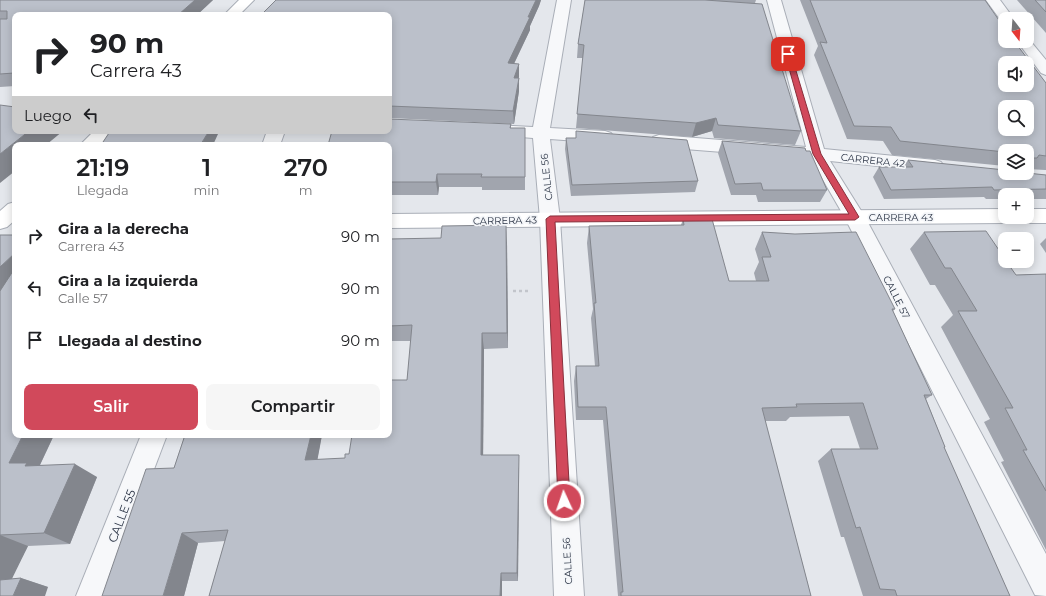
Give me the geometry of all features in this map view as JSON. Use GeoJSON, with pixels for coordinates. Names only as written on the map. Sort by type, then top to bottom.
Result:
{"type":"FeatureCollection","features":[{"type":"Feature","properties":{"kind":"street"},"geometry":{"type":"LineString","coordinates":[[234,12],[247,0]]}},
{"type":"Feature","properties":{"kind":"street","name":"CALLE 56"},"geometry":{"type":"LineString","coordinates":[[564,0],[541,132],[550,219],[569,596]]}},
{"type":"Feature","properties":{"kind":"street"},"geometry":{"type":"LineString","coordinates":[[993,0],[1002,12]]}},
{"type":"Feature","properties":{"kind":"street","name":"CALLE 57"},"geometry":{"type":"LineString","coordinates":[[770,7],[817,154],[855,217],[1046,584]]}},
{"type":"Feature","properties":{"kind":"street"},"geometry":{"type":"LineString","coordinates":[[1029,48],[1046,70]]}},
{"type":"Feature","properties":{"kind":"street"},"geometry":{"type":"LineString","coordinates":[[480,129],[620,138]]}},
{"type":"Feature","properties":{"kind":"street"},"geometry":{"type":"LineString","coordinates":[[92,142],[102,134]]}},
{"type":"Feature","properties":{"kind":"street","name":"CARRERA 42"},"geometry":{"type":"LineString","coordinates":[[644,140],[817,154],[951,168]]}},
{"type":"Feature","properties":{"kind":"street","name":"CARRERA 43"},"geometry":{"type":"LineString","coordinates":[[392,221],[998,216]]}},
{"type":"Feature","properties":{"kind":"street"},"geometry":{"type":"LineString","coordinates":[[1034,216],[1046,216]]}},
{"type":"Feature","properties":{"kind":"street","name":"CALLE 55"},"geometry":{"type":"LineString","coordinates":[[91,596],[153,438]]}},
{"type":"Feature","properties":{"kind":"building"},"geometry":{"type":"Polygon","coordinates":[[[0,0],[195,0],[181,12],[12,12],[12,73],[0,74],[0,19],[7,19],[7,11],[0,11],[0,0]]]}},
{"type":"Feature","properties":{"kind":"building"},"geometry":{"type":"Polygon","coordinates":[[[276,0],[536,0],[528,17],[530,17],[508,63],[519,64],[514,78],[519,78],[513,111],[392,106],[392,12],[264,12],[276,0]]]}},
{"type":"Feature","properties":{"kind":"building"},"geometry":{"type":"Polygon","coordinates":[[[585,0],[705,0],[762,4],[801,131],[718,125],[716,118],[696,123],[577,114],[584,45],[578,44],[585,0]]]}},
{"type":"Feature","properties":{"kind":"building"},"geometry":{"type":"Polygon","coordinates":[[[810,0],[985,0],[998,19],[998,48],[1019,48],[1025,56],[998,56],[998,92],[1034,92],[1034,67],[1046,83],[1046,156],[1039,155],[1037,158],[1034,158],[1034,144],[998,144],[998,151],[900,141],[891,127],[854,126],[820,42],[827,43],[810,0]]]}},
{"type":"Feature","properties":{"kind":"building"},"geometry":{"type":"Polygon","coordinates":[[[1035,0],[1046,0],[1046,12],[1035,0]]]}},
{"type":"Feature","properties":{"kind":"building"},"geometry":{"type":"Polygon","coordinates":[[[0,105],[12,107],[12,134],[25,134],[15,142],[12,142],[12,144],[0,154],[0,105]]]}},
{"type":"Feature","properties":{"kind":"building"},"geometry":{"type":"Polygon","coordinates":[[[392,119],[511,124],[510,128],[525,128],[525,177],[481,177],[482,174],[437,174],[436,182],[392,182],[392,142],[329,142],[331,134],[392,134],[392,119]]]}},
{"type":"Feature","properties":{"kind":"building"},"geometry":{"type":"Polygon","coordinates":[[[576,131],[687,140],[698,181],[572,185],[566,138],[576,138],[576,131]]]}},
{"type":"Feature","properties":{"kind":"building"},"geometry":{"type":"Polygon","coordinates":[[[108,134],[207,134],[202,142],[103,142],[108,134]]]}},
{"type":"Feature","properties":{"kind":"building"},"geometry":{"type":"Polygon","coordinates":[[[722,141],[805,148],[806,151],[810,151],[827,190],[763,190],[761,183],[735,184],[722,141]]]}},
{"type":"Feature","properties":{"kind":"building"},"geometry":{"type":"Polygon","coordinates":[[[908,160],[998,169],[998,180],[1034,180],[1034,174],[1046,175],[1046,189],[998,188],[998,190],[994,190],[992,187],[891,190],[879,167],[913,167],[908,160]]]}},
{"type":"Feature","properties":{"kind":"building"},"geometry":{"type":"Polygon","coordinates":[[[683,219],[712,219],[729,281],[769,281],[762,257],[771,257],[762,232],[795,234],[856,232],[895,309],[892,309],[932,395],[924,395],[944,447],[1010,596],[897,596],[895,590],[880,589],[860,527],[856,528],[831,449],[878,449],[863,403],[796,404],[797,407],[762,408],[811,596],[621,596],[621,592],[623,592],[606,407],[578,407],[576,366],[599,366],[594,303],[596,303],[589,226],[684,225],[683,219]]]}},
{"type":"Feature","properties":{"kind":"building"},"geometry":{"type":"Polygon","coordinates":[[[506,225],[507,333],[482,333],[481,455],[519,455],[517,573],[501,573],[500,596],[209,596],[228,530],[182,533],[163,596],[102,596],[146,469],[174,468],[184,438],[310,438],[305,460],[345,458],[345,454],[349,454],[352,438],[392,438],[392,380],[407,380],[412,325],[392,326],[392,239],[441,238],[442,226],[506,225]]]}},
{"type":"Feature","properties":{"kind":"building"},"geometry":{"type":"Polygon","coordinates":[[[986,231],[998,249],[998,268],[1011,268],[1016,275],[1046,274],[1046,491],[1023,450],[1027,450],[1005,408],[1013,408],[958,311],[977,311],[951,268],[945,268],[924,232],[986,231]]]}},
{"type":"Feature","properties":{"kind":"building"},"geometry":{"type":"Polygon","coordinates":[[[0,235],[12,235],[12,256],[0,267],[0,235]]]}},
{"type":"Feature","properties":{"kind":"building"},"geometry":{"type":"Polygon","coordinates":[[[12,273],[12,438],[22,438],[9,463],[27,463],[25,466],[75,464],[44,533],[0,535],[0,291],[12,273]]]}},
{"type":"Feature","properties":{"kind":"building"},"geometry":{"type":"Polygon","coordinates":[[[21,578],[13,596],[0,596],[0,580],[21,578]]]}},
{"type":"Feature","properties":{"kind":"route"},"geometry":{"type":"LineString","coordinates":[[564,501],[550,219],[855,217],[817,154],[788,54]]}}]}
